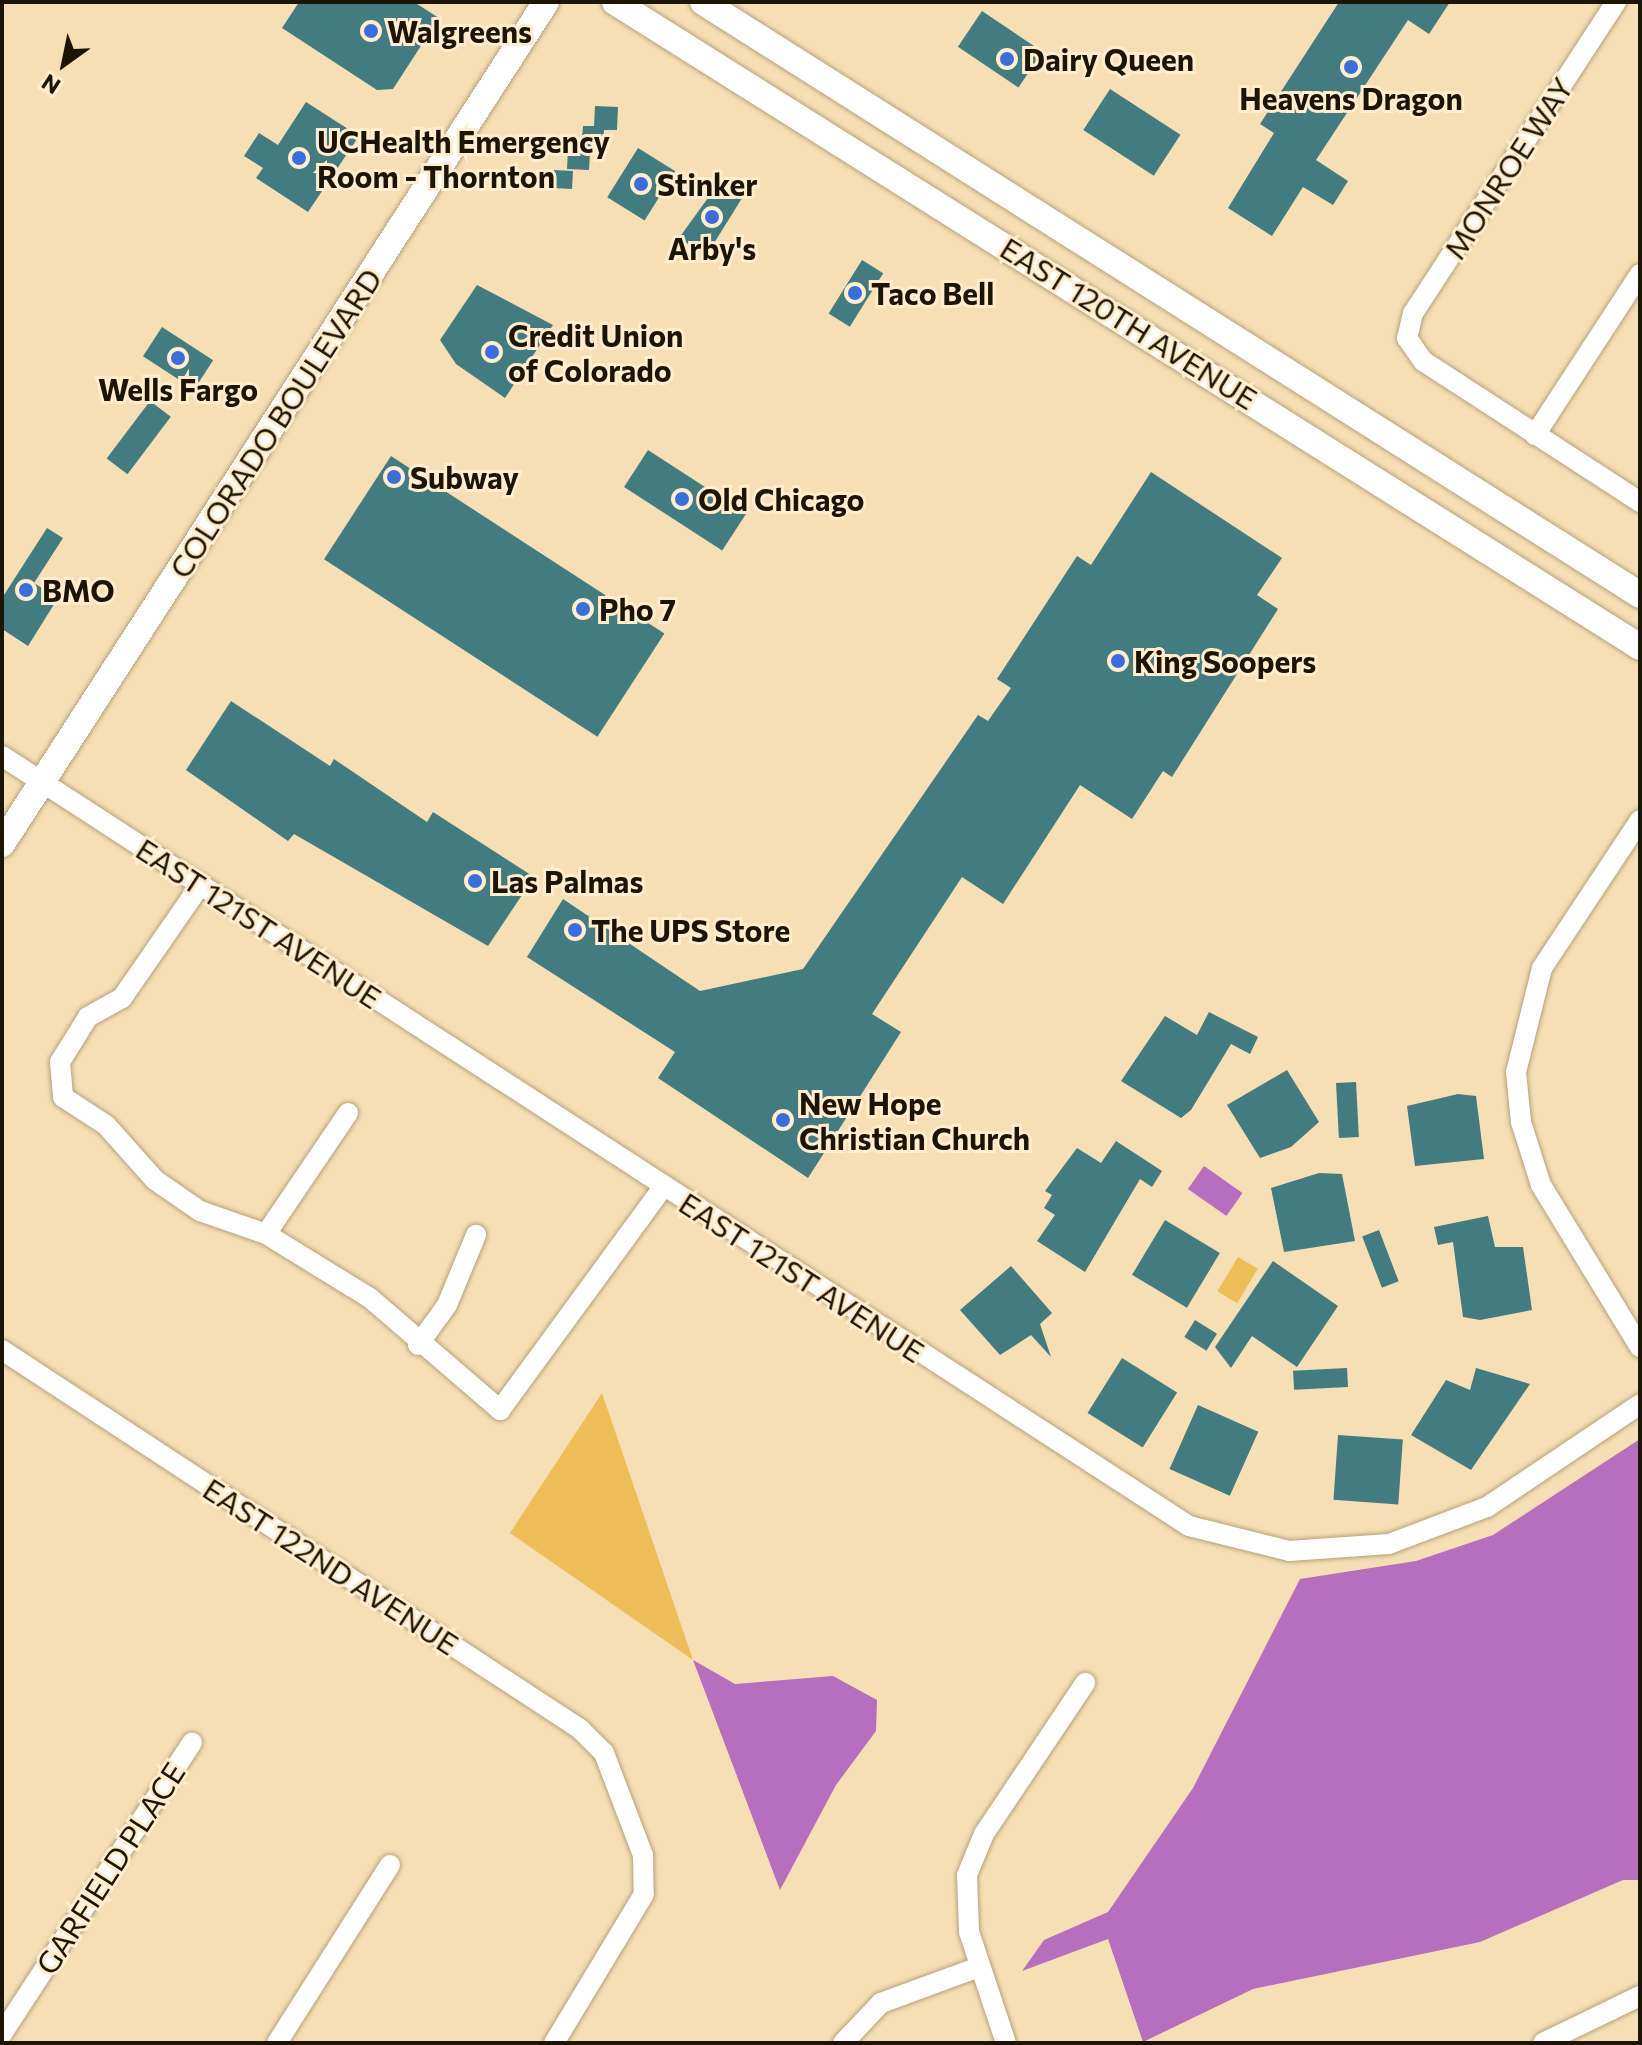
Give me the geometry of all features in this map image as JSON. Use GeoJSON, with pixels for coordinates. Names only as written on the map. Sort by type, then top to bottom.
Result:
{"type":"FeatureCollection","features":[{"type":"Feature","properties":{"kind":"main road","name":"COLORADO BOULEVARD"},"geometry":{"type":"LineString","coordinates":[[2,844],[546,2]]}},
{"type":"Feature","properties":{"kind":"main road","name":"EAST 120TH AVENUE"},"geometry":{"type":"LineString","coordinates":[[615,2],[1640,647]]}},
{"type":"Feature","properties":{"kind":"main road","name":"EAST 120TH AVENUE"},"geometry":{"type":"LineString","coordinates":[[703,2],[1640,595]]}},
{"type":"Feature","properties":{"kind":"street","name":"MONROE WAY"},"geometry":{"type":"LineString","coordinates":[[1535,435],[1423,361],[1407,338],[1413,313],[1616,2]]}},
{"type":"Feature","properties":{"kind":"street"},"geometry":{"type":"LineString","coordinates":[[1640,274],[1535,435],[1640,502]]}},
{"type":"Feature","properties":{"kind":"street","name":"EAST 121ST AVENUE"},"geometry":{"type":"LineString","coordinates":[[2,756],[664,1186],[1132,1495],[1189,1526],[1260,1548],[1365,1549],[1431,1533],[1487,1507],[1640,1404]]}},
{"type":"Feature","properties":{"kind":"street"},"geometry":{"type":"LineString","coordinates":[[1640,820],[1542,968],[1516,1072],[1521,1122],[1541,1185],[1640,1347]]}},
{"type":"Feature","properties":{"kind":"street"},"geometry":{"type":"LineString","coordinates":[[201,884],[122,998],[88,1017],[60,1062],[63,1097],[106,1125],[155,1180],[200,1211],[266,1234],[370,1298],[418,1345],[500,1410],[664,1186]]}},
{"type":"Feature","properties":{"kind":"street"},"geometry":{"type":"LineString","coordinates":[[266,1234],[348,1113]]}},
{"type":"Feature","properties":{"kind":"street"},"geometry":{"type":"LineString","coordinates":[[418,1345],[447,1305],[476,1235]]}},
{"type":"Feature","properties":{"kind":"street","name":"EAST 122ND AVENUE"},"geometry":{"type":"LineString","coordinates":[[2,1350],[580,1729],[604,1753],[643,1855],[644,1894],[554,2043]]}},
{"type":"Feature","properties":{"kind":"street"},"geometry":{"type":"LineString","coordinates":[[1006,2043],[979,1967],[966,1913],[973,1852],[1085,1683]]}},
{"type":"Feature","properties":{"kind":"street","name":"GARFIELD PLACE"},"geometry":{"type":"LineString","coordinates":[[2,2034],[192,1742]]}},
{"type":"Feature","properties":{"kind":"street"},"geometry":{"type":"LineString","coordinates":[[277,2043],[390,1865]]}},
{"type":"Feature","properties":{"kind":"street"},"geometry":{"type":"LineString","coordinates":[[843,2043],[881,2003],[979,1967]]}},
{"type":"Feature","properties":{"kind":"street"},"geometry":{"type":"LineString","coordinates":[[1543,2043],[1640,1996]]}},
{"type":"Feature","properties":{"kind":"shaded area"},"geometry":{"type":"Polygon","coordinates":[[[1204,1166],[1243,1193],[1226,1216],[1188,1189],[1204,1166]]]}},
{"type":"Feature","properties":{"kind":"shaded area"},"geometry":{"type":"Polygon","coordinates":[[[1238,1257],[1258,1269],[1237,1303],[1217,1291],[1238,1257]]]}},
{"type":"Feature","properties":{"kind":"shaded area"},"geometry":{"type":"Polygon","coordinates":[[[602,1393],[693,1660],[510,1533],[602,1393]]]}},
{"type":"Feature","properties":{"kind":"shaded area"},"geometry":{"type":"Polygon","coordinates":[[[1640,1439],[1640,1880],[1623,1880],[1480,1942],[1253,1989],[1143,2042],[1108,1939],[1022,1971],[1044,1940],[1108,1912],[1193,1788],[1300,1579],[1416,1561],[1493,1535],[1640,1439]]]}},
{"type":"Feature","properties":{"kind":"shaded area"},"geometry":{"type":"Polygon","coordinates":[[[693,1660],[735,1684],[833,1676],[877,1700],[876,1731],[836,1785],[780,1890],[693,1660]]]}},
{"type":"Feature","properties":{"kind":"building","name":"Walgreens"},"geometry":{"type":"Polygon","coordinates":[[[299,2],[414,2],[439,18],[393,89],[377,90],[282,28],[299,2]]]}},
{"type":"Feature","properties":{"kind":"building"},"geometry":{"type":"Polygon","coordinates":[[[1339,2],[1450,2],[1429,34],[1408,20],[1316,160],[1348,181],[1333,205],[1303,187],[1272,236],[1228,208],[1274,133],[1260,124],[1339,2]]]}},
{"type":"Feature","properties":{"kind":"building"},"geometry":{"type":"Polygon","coordinates":[[[982,11],[1043,52],[1018,87],[958,47],[982,11]]]}},
{"type":"Feature","properties":{"kind":"building"},"geometry":{"type":"Polygon","coordinates":[[[1110,89],[1180,135],[1154,176],[1083,130],[1110,89]]]}},
{"type":"Feature","properties":{"kind":"building","name":"UCHealth Emergency Room - Thornton"},"geometry":{"type":"Polygon","coordinates":[[[306,102],[359,136],[308,212],[256,178],[263,168],[244,156],[259,133],[278,145],[306,102]]]}},
{"type":"Feature","properties":{"kind":"building"},"geometry":{"type":"Polygon","coordinates":[[[595,106],[618,107],[617,130],[604,130],[603,151],[590,151],[589,170],[567,169],[568,149],[581,150],[583,126],[594,126],[595,106]]]}},
{"type":"Feature","properties":{"kind":"building","name":"Stinker"},"geometry":{"type":"Polygon","coordinates":[[[638,148],[675,171],[645,221],[607,197],[638,148]]]}},
{"type":"Feature","properties":{"kind":"building"},"geometry":{"type":"Polygon","coordinates":[[[554,170],[573,171],[572,189],[553,188],[554,170]]]}},
{"type":"Feature","properties":{"kind":"building","name":"Arby's"},"geometry":{"type":"Polygon","coordinates":[[[721,180],[744,195],[706,256],[679,238],[721,180]]]}},
{"type":"Feature","properties":{"kind":"building","name":"Taco Bell"},"geometry":{"type":"Polygon","coordinates":[[[862,260],[883,273],[850,327],[829,313],[862,260]]]}},
{"type":"Feature","properties":{"kind":"building","name":"Credit Union of Colorado"},"geometry":{"type":"Polygon","coordinates":[[[477,285],[553,325],[505,398],[456,364],[440,340],[477,285]]]}},
{"type":"Feature","properties":{"kind":"building","name":"Wells Fargo"},"geometry":{"type":"Polygon","coordinates":[[[162,327],[213,360],[194,390],[143,356],[162,327]]]}},
{"type":"Feature","properties":{"kind":"building"},"geometry":{"type":"Polygon","coordinates":[[[150,401],[171,417],[127,474],[107,459],[150,401]]]}},
{"type":"Feature","properties":{"kind":"building"},"geometry":{"type":"Polygon","coordinates":[[[648,450],[746,514],[722,551],[624,487],[648,450]]]}},
{"type":"Feature","properties":{"kind":"building"},"geometry":{"type":"Polygon","coordinates":[[[391,456],[664,634],[597,737],[324,559],[391,456]]]}},
{"type":"Feature","properties":{"kind":"building"},"geometry":{"type":"Polygon","coordinates":[[[1151,472],[1282,558],[1257,595],[1278,609],[1172,777],[1163,771],[1132,819],[1080,785],[1003,904],[962,877],[872,1014],[901,1032],[808,1178],[658,1078],[675,1052],[527,957],[563,899],[700,991],[803,969],[978,715],[988,721],[1011,688],[997,679],[1077,556],[1091,565],[1151,472]]]}},
{"type":"Feature","properties":{"kind":"building","name":"BMO"},"geometry":{"type":"Polygon","coordinates":[[[47,528],[63,538],[34,583],[58,598],[28,646],[2,629],[2,598],[47,528]]]}},
{"type":"Feature","properties":{"kind":"building"},"geometry":{"type":"Polygon","coordinates":[[[231,701],[330,766],[334,759],[427,822],[433,812],[534,877],[488,946],[294,834],[288,841],[186,770],[231,701]]]}},
{"type":"Feature","properties":{"kind":"building"},"geometry":{"type":"Polygon","coordinates":[[[1209,1012],[1258,1037],[1250,1054],[1231,1044],[1191,1110],[1181,1118],[1121,1081],[1165,1016],[1197,1035],[1209,1012]]]}},
{"type":"Feature","properties":{"kind":"building"},"geometry":{"type":"Polygon","coordinates":[[[1287,1070],[1319,1122],[1291,1147],[1260,1158],[1227,1105],[1287,1070]]]}},
{"type":"Feature","properties":{"kind":"building"},"geometry":{"type":"Polygon","coordinates":[[[1356,1082],[1359,1137],[1339,1138],[1336,1083],[1356,1082]]]}},
{"type":"Feature","properties":{"kind":"building"},"geometry":{"type":"Polygon","coordinates":[[[1458,1094],[1476,1096],[1484,1159],[1415,1166],[1407,1106],[1458,1094]]]}},
{"type":"Feature","properties":{"kind":"building"},"geometry":{"type":"Polygon","coordinates":[[[1116,1141],[1162,1171],[1152,1187],[1140,1179],[1085,1272],[1037,1241],[1055,1215],[1044,1208],[1052,1195],[1045,1191],[1077,1148],[1101,1163],[1116,1141]]]}},
{"type":"Feature","properties":{"kind":"building"},"geometry":{"type":"Polygon","coordinates":[[[1319,1173],[1342,1174],[1355,1241],[1284,1252],[1271,1188],[1319,1173]]]}},
{"type":"Feature","properties":{"kind":"building"},"geometry":{"type":"Polygon","coordinates":[[[1488,1216],[1495,1247],[1523,1247],[1532,1310],[1480,1320],[1463,1317],[1453,1242],[1438,1245],[1434,1227],[1488,1216]]]}},
{"type":"Feature","properties":{"kind":"building"},"geometry":{"type":"Polygon","coordinates":[[[1165,1220],[1220,1253],[1187,1308],[1132,1275],[1165,1220]]]}},
{"type":"Feature","properties":{"kind":"building"},"geometry":{"type":"Polygon","coordinates":[[[1379,1230],[1399,1281],[1382,1288],[1362,1236],[1379,1230]]]}},
{"type":"Feature","properties":{"kind":"building"},"geometry":{"type":"Polygon","coordinates":[[[1273,1261],[1338,1306],[1297,1367],[1252,1336],[1231,1368],[1215,1347],[1273,1261]]]}},
{"type":"Feature","properties":{"kind":"building"},"geometry":{"type":"Polygon","coordinates":[[[1011,1266],[1052,1313],[1040,1324],[1051,1357],[1031,1335],[1000,1355],[960,1310],[1011,1266]]]}},
{"type":"Feature","properties":{"kind":"building"},"geometry":{"type":"Polygon","coordinates":[[[1195,1320],[1217,1334],[1206,1351],[1184,1337],[1195,1320]]]}},
{"type":"Feature","properties":{"kind":"building"},"geometry":{"type":"Polygon","coordinates":[[[1122,1358],[1177,1392],[1143,1448],[1088,1413],[1122,1358]]]}},
{"type":"Feature","properties":{"kind":"building"},"geometry":{"type":"Polygon","coordinates":[[[1347,1368],[1348,1387],[1294,1390],[1293,1371],[1347,1368]]]}},
{"type":"Feature","properties":{"kind":"building"},"geometry":{"type":"Polygon","coordinates":[[[1476,1368],[1530,1384],[1471,1470],[1411,1435],[1446,1380],[1470,1390],[1476,1368]]]}},
{"type":"Feature","properties":{"kind":"building"},"geometry":{"type":"Polygon","coordinates":[[[1198,1405],[1258,1432],[1230,1496],[1170,1469],[1198,1405]]]}},
{"type":"Feature","properties":{"kind":"building"},"geometry":{"type":"Polygon","coordinates":[[[1338,1435],[1403,1440],[1398,1504],[1333,1500],[1338,1435]]]}},
{"type":"Feature","properties":{"kind":"place","name":"Walgreens"},"geometry":{"type":"Point","coordinates":[371,31]}},
{"type":"Feature","properties":{"kind":"place","name":"Dairy Queen"},"geometry":{"type":"Point","coordinates":[1007,59]}},
{"type":"Feature","properties":{"kind":"place","name":"Heavens Dragon"},"geometry":{"type":"Point","coordinates":[1351,67]}},
{"type":"Feature","properties":{"kind":"place","name":"UCHealth Emergency Room - Thornton"},"geometry":{"type":"Point","coordinates":[299,158]}},
{"type":"Feature","properties":{"kind":"place","name":"Stinker"},"geometry":{"type":"Point","coordinates":[641,184]}},
{"type":"Feature","properties":{"kind":"place","name":"Arby's"},"geometry":{"type":"Point","coordinates":[712,217]}},
{"type":"Feature","properties":{"kind":"place","name":"Taco Bell"},"geometry":{"type":"Point","coordinates":[855,293]}},
{"type":"Feature","properties":{"kind":"place","name":"Credit Union of Colorado"},"geometry":{"type":"Point","coordinates":[492,352]}},
{"type":"Feature","properties":{"kind":"place","name":"Wells Fargo"},"geometry":{"type":"Point","coordinates":[178,358]}},
{"type":"Feature","properties":{"kind":"place","name":"Subway"},"geometry":{"type":"Point","coordinates":[394,477]}},
{"type":"Feature","properties":{"kind":"place","name":"Old Chicago"},"geometry":{"type":"Point","coordinates":[682,499]}},
{"type":"Feature","properties":{"kind":"place","name":"BMO"},"geometry":{"type":"Point","coordinates":[26,590]}},
{"type":"Feature","properties":{"kind":"place","name":"Pho 7"},"geometry":{"type":"Point","coordinates":[583,609]}},
{"type":"Feature","properties":{"kind":"place","name":"King Soopers"},"geometry":{"type":"Point","coordinates":[1118,661]}},
{"type":"Feature","properties":{"kind":"place","name":"Las Palmas"},"geometry":{"type":"Point","coordinates":[475,881]}},
{"type":"Feature","properties":{"kind":"place","name":"The UPS Store"},"geometry":{"type":"Point","coordinates":[575,930]}},
{"type":"Feature","properties":{"kind":"place","name":"New Hope Christian Church"},"geometry":{"type":"Point","coordinates":[783,1120]}}]}
